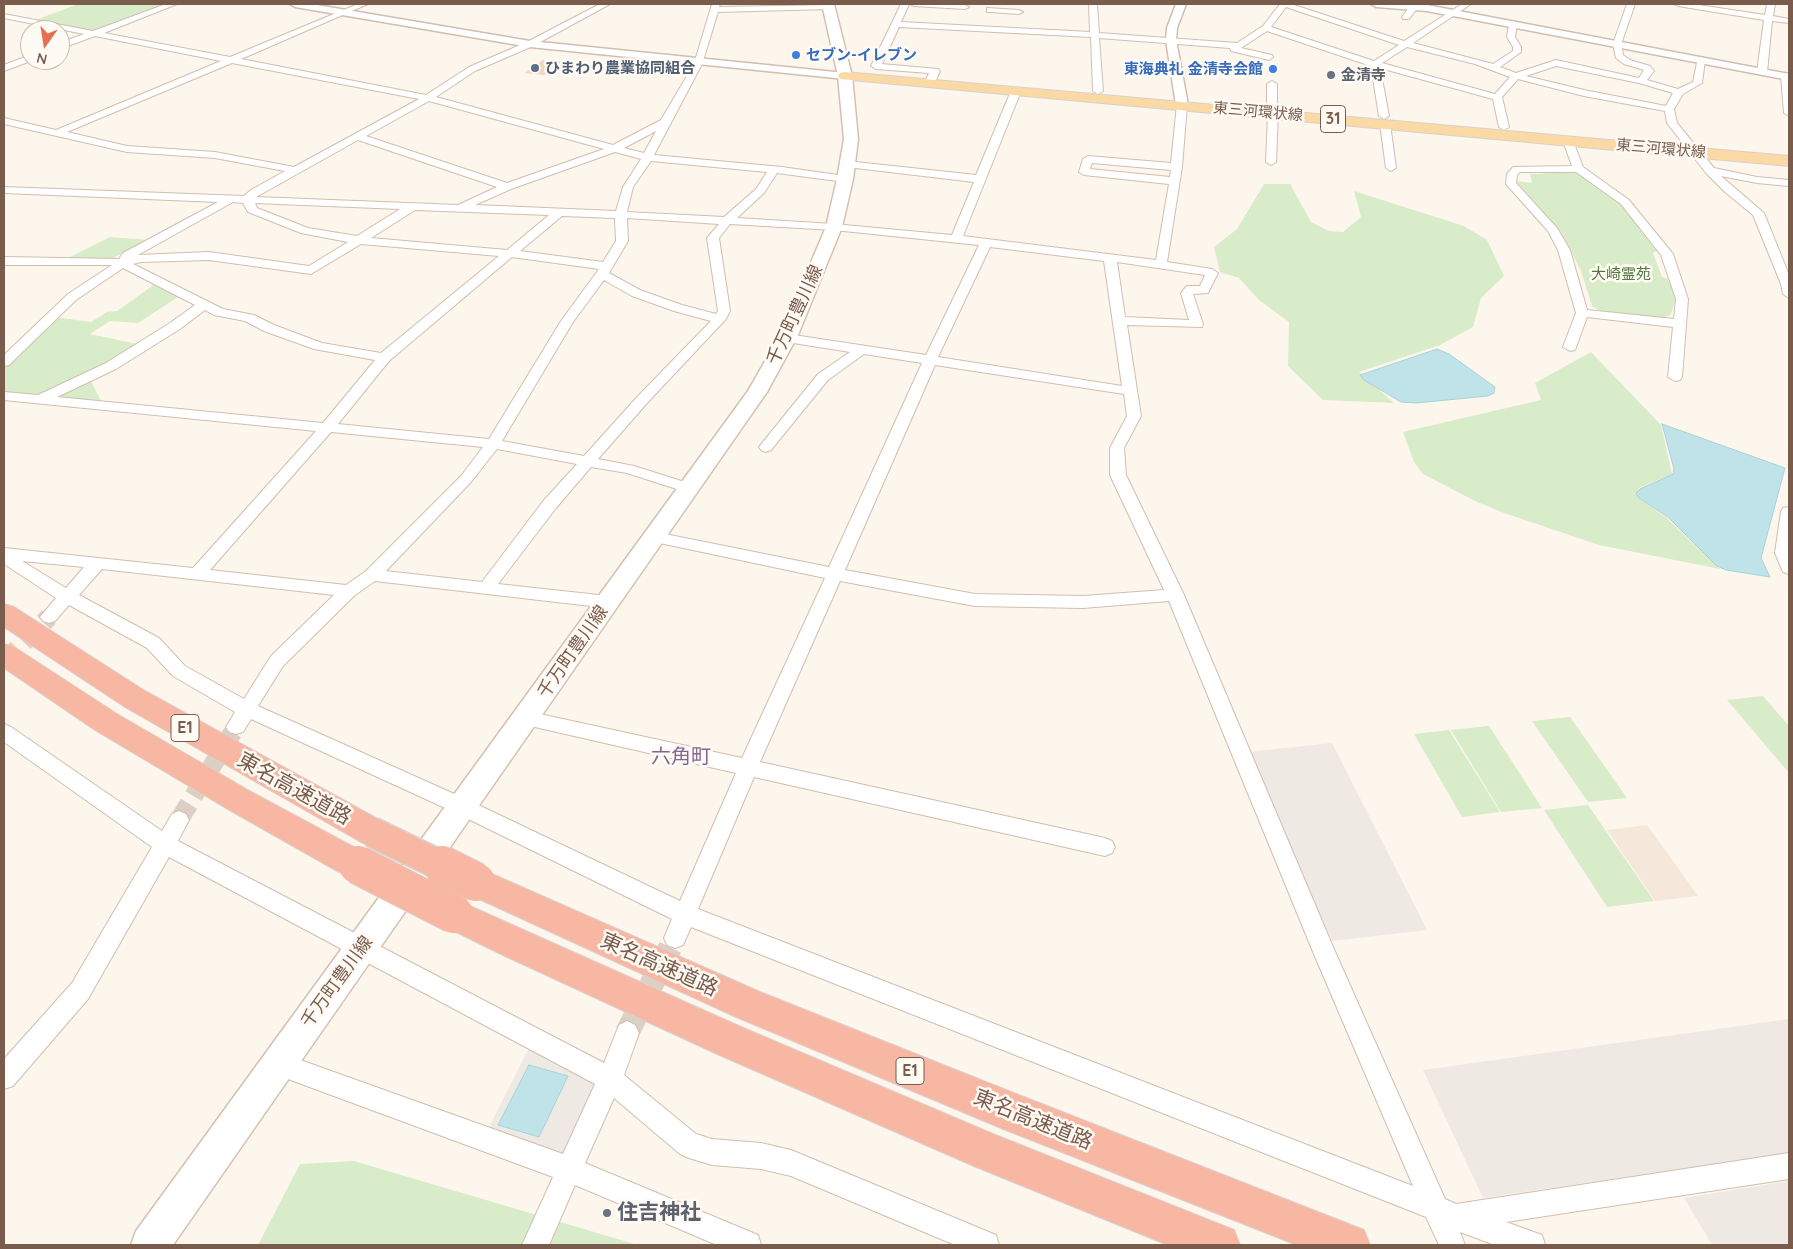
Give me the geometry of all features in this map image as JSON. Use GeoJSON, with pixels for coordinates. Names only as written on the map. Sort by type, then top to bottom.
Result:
{"type":"FeatureCollection","features":[{"type":"Feature","properties":{"kind":"highway","name":"東名高速道路"},"geometry":{"type":"LineString","coordinates":[[4,614],[135,699],[270,777],[372,832],[476,882],[756,1008],[1001,1108],[1349,1245]]}},
{"type":"Feature","properties":{"kind":"highway","name":"東名高速道路"},"geometry":{"type":"LineString","coordinates":[[4,654],[106,722],[242,802],[349,861],[454,914],[524,948],[728,1040],[988,1152],[1219,1245]]}},
{"type":"Feature","properties":{"kind":"main road","name":"千万町豊川線"},"geometry":{"type":"LineString","coordinates":[[150,1245],[757,392],[787,338],[834,227],[851,139],[845,76],[828,5]]}},
{"type":"Feature","properties":{"kind":"main road","name":"東三河環状線"},"geometry":{"type":"LineString","coordinates":[[845,76],[1273,110],[1384,120],[1568,141],[1789,153]]}},
{"type":"Feature","properties":{"kind":"main road","name":"東三河環状線"},"geometry":{"type":"LineString","coordinates":[[876,79],[1035,86],[1098,91],[1181,102]]}},
{"type":"Feature","properties":{"kind":"main road","name":"東三河環状線"},"geometry":{"type":"LineString","coordinates":[[1384,120],[1504,127],[1789,161]]}},
{"type":"Feature","properties":{"kind":"street"},"geometry":{"type":"LineString","coordinates":[[70,42],[173,4]]}},
{"type":"Feature","properties":{"kind":"street"},"geometry":{"type":"LineString","coordinates":[[295,4],[530,44],[845,76]]}},
{"type":"Feature","properties":{"kind":"street"},"geometry":{"type":"LineString","coordinates":[[57,133],[364,4]]}},
{"type":"Feature","properties":{"kind":"street"},"geometry":{"type":"LineString","coordinates":[[584,4],[603,5]]}},
{"type":"Feature","properties":{"kind":"street"},"geometry":{"type":"LineString","coordinates":[[905,4],[876,66],[935,71],[930,82]]}},
{"type":"Feature","properties":{"kind":"street"},"geometry":{"type":"LineString","coordinates":[[914,4],[965,7]]}},
{"type":"Feature","properties":{"kind":"street"},"geometry":{"type":"LineString","coordinates":[[1093,4],[1098,91]]}},
{"type":"Feature","properties":{"kind":"street"},"geometry":{"type":"LineString","coordinates":[[1161,264],[1177,167],[1181,102],[1171,40],[1177,29],[1181,4]]}},
{"type":"Feature","properties":{"kind":"street"},"geometry":{"type":"LineString","coordinates":[[1269,57],[1234,49],[1266,28],[1284,4],[1405,44],[1478,62],[1516,76],[1584,93],[1669,109]]}},
{"type":"Feature","properties":{"kind":"street"},"geometry":{"type":"LineString","coordinates":[[1376,4],[1414,6],[1788,76],[1789,113]]}},
{"type":"Feature","properties":{"kind":"street"},"geometry":{"type":"LineString","coordinates":[[1375,64],[1467,4]]}},
{"type":"Feature","properties":{"kind":"street"},"geometry":{"type":"LineString","coordinates":[[1631,4],[1617,44],[1619,56],[1622,59],[1647,68],[1650,71],[1641,82]]}},
{"type":"Feature","properties":{"kind":"street"},"geometry":{"type":"LineString","coordinates":[[1678,4],[1698,5],[1789,21]]}},
{"type":"Feature","properties":{"kind":"street"},"geometry":{"type":"LineString","coordinates":[[1762,72],[1765,34],[1770,18],[1771,4]]}},
{"type":"Feature","properties":{"kind":"street"},"geometry":{"type":"LineString","coordinates":[[247,198],[428,98],[472,69],[530,44],[603,5]]}},
{"type":"Feature","properties":{"kind":"street"},"geometry":{"type":"LineString","coordinates":[[236,727],[277,661],[348,591],[372,575],[466,479],[493,444],[567,321],[604,270],[622,241],[621,216],[628,187],[641,170],[664,122],[699,61],[716,7],[828,5]]}},
{"type":"Feature","properties":{"kind":"street"},"geometry":{"type":"LineString","coordinates":[[1406,17],[1414,6]]}},
{"type":"Feature","properties":{"kind":"street"},"geometry":{"type":"LineString","coordinates":[[990,10],[1020,8],[1014,30]]}},
{"type":"Feature","properties":{"kind":"street"},"geometry":{"type":"LineString","coordinates":[[4,16],[428,98],[647,157],[773,170],[979,179]]}},
{"type":"Feature","properties":{"kind":"street"},"geometry":{"type":"LineString","coordinates":[[896,24],[1095,35],[1238,46]]}},
{"type":"Feature","properties":{"kind":"street"},"geometry":{"type":"LineString","coordinates":[[1493,68],[1517,52],[1517,47],[1511,37],[1513,24]]}},
{"type":"Feature","properties":{"kind":"street"},"geometry":{"type":"LineString","coordinates":[[1266,28],[1440,86],[1497,97]]}},
{"type":"Feature","properties":{"kind":"street"},"geometry":{"type":"LineString","coordinates":[[1236,34],[1254,36]]}},
{"type":"Feature","properties":{"kind":"street"},"geometry":{"type":"LineString","coordinates":[[1701,60],[1698,83],[1679,92],[1669,109],[1672,123],[1710,171],[1758,213],[1789,287]]}},
{"type":"Feature","properties":{"kind":"street"},"geometry":{"type":"LineString","coordinates":[[4,68],[20,62]]}},
{"type":"Feature","properties":{"kind":"street"},"geometry":{"type":"LineString","coordinates":[[1497,97],[1516,76],[1556,63],[1679,92]]}},
{"type":"Feature","properties":{"kind":"street"},"geometry":{"type":"LineString","coordinates":[[1375,64],[1391,168]]}},
{"type":"Feature","properties":{"kind":"street"},"geometry":{"type":"LineString","coordinates":[[1271,162],[1272,84]]}},
{"type":"Feature","properties":{"kind":"street"},"geometry":{"type":"LineString","coordinates":[[956,238],[1016,91]]}},
{"type":"Feature","properties":{"kind":"street"},"geometry":{"type":"LineString","coordinates":[[1497,97],[1504,127]]}},
{"type":"Feature","properties":{"kind":"street"},"geometry":{"type":"LineString","coordinates":[[4,121],[127,149],[215,154],[295,170]]}},
{"type":"Feature","properties":{"kind":"street"},"geometry":{"type":"LineString","coordinates":[[459,208],[507,187],[613,149],[664,122]]}},
{"type":"Feature","properties":{"kind":"street"},"geometry":{"type":"LineString","coordinates":[[357,136],[507,187]]}},
{"type":"Feature","properties":{"kind":"street"},"geometry":{"type":"LineString","coordinates":[[1568,141],[1578,169]]}},
{"type":"Feature","properties":{"kind":"street"},"geometry":{"type":"LineString","coordinates":[[1175,181],[1084,172],[1088,159],[1177,167]]}},
{"type":"Feature","properties":{"kind":"street"},"geometry":{"type":"LineString","coordinates":[[1570,347],[1582,313],[1564,250],[1553,230],[1511,184],[1512,174],[1516,169],[1578,169],[1625,202],[1666,254],[1682,299],[1675,377]]}},
{"type":"Feature","properties":{"kind":"street"},"geometry":{"type":"LineString","coordinates":[[486,588],[550,504],[587,461],[720,319],[724,311],[713,238],[728,220],[760,191],[773,170]]}},
{"type":"Feature","properties":{"kind":"street"},"geometry":{"type":"LineString","coordinates":[[1710,171],[1757,180],[1789,183]]}},
{"type":"Feature","properties":{"kind":"street"},"geometry":{"type":"LineString","coordinates":[[4,190],[247,198],[557,214],[728,220],[834,227],[956,238],[1161,264],[1212,273],[1204,290],[1191,289],[1187,293],[1197,324],[1119,321]]}},
{"type":"Feature","properties":{"kind":"street"},"geometry":{"type":"LineString","coordinates":[[122,263],[127,256],[231,198]]}},
{"type":"Feature","properties":{"kind":"street"},"geometry":{"type":"LineString","coordinates":[[247,198],[252,210],[305,231],[358,240],[510,253],[604,270],[636,292],[678,308],[720,319]]}},
{"type":"Feature","properties":{"kind":"street"},"geometry":{"type":"LineString","coordinates":[[4,362],[72,297],[122,263],[140,258],[209,256],[311,270],[413,206]]}},
{"type":"Feature","properties":{"kind":"street"},"geometry":{"type":"LineString","coordinates":[[197,574],[327,428],[384,358],[557,214]]}},
{"type":"Feature","properties":{"kind":"street"},"geometry":{"type":"LineString","coordinates":[[675,938],[748,766],[930,360],[986,242]]}},
{"type":"Feature","properties":{"kind":"street"},"geometry":{"type":"LineString","coordinates":[[1110,258],[1134,416],[1117,448],[1118,475],[1175,595],[1314,929],[1444,1212],[1452,1245]]}},
{"type":"Feature","properties":{"kind":"street"},"geometry":{"type":"LineString","coordinates":[[4,261],[114,261],[122,263],[220,312],[249,318],[269,328],[319,346],[384,358]]}},
{"type":"Feature","properties":{"kind":"street"},"geometry":{"type":"LineString","coordinates":[[41,400],[111,366],[175,326],[204,304]]}},
{"type":"Feature","properties":{"kind":"street"},"geometry":{"type":"LineString","coordinates":[[1582,313],[1680,324]]}},
{"type":"Feature","properties":{"kind":"street"},"geometry":{"type":"LineString","coordinates":[[787,338],[1130,391]]}},
{"type":"Feature","properties":{"kind":"street"},"geometry":{"type":"LineString","coordinates":[[766,447],[822,378],[862,350]]}},
{"type":"Feature","properties":{"kind":"street"},"geometry":{"type":"LineString","coordinates":[[4,396],[493,444],[629,469],[689,488]]}},
{"type":"Feature","properties":{"kind":"street"},"geometry":{"type":"LineString","coordinates":[[1789,512],[1783,553],[1789,568]]}},
{"type":"Feature","properties":{"kind":"street"},"geometry":{"type":"LineString","coordinates":[[655,537],[835,574],[975,600],[1083,602],[1175,595]]}},
{"type":"Feature","properties":{"kind":"street"},"geometry":{"type":"LineString","coordinates":[[4,553],[348,591]]}},
{"type":"Feature","properties":{"kind":"street"},"geometry":{"type":"LineString","coordinates":[[4,557],[66,596],[153,643],[179,671],[246,709],[463,807],[684,914],[1532,1245]]}},
{"type":"Feature","properties":{"kind":"street"},"geometry":{"type":"LineString","coordinates":[[48,617],[98,563]]}},
{"type":"Feature","properties":{"kind":"street"},"geometry":{"type":"LineString","coordinates":[[372,575],[608,602]]}},
{"type":"Feature","properties":{"kind":"street"},"geometry":{"type":"LineString","coordinates":[[526,718],[1105,847]]}},
{"type":"Feature","properties":{"kind":"street"},"geometry":{"type":"LineString","coordinates":[[4,732],[166,845],[610,1080],[689,1145],[712,1152],[761,1156],[791,1163],[986,1245]]}},
{"type":"Feature","properties":{"kind":"street"},"geometry":{"type":"LineString","coordinates":[[4,1077],[80,991],[166,845],[178,820]]}},
{"type":"Feature","properties":{"kind":"street"},"geometry":{"type":"LineString","coordinates":[[535,1245],[610,1080],[627,1033]]}},
{"type":"Feature","properties":{"kind":"street"},"geometry":{"type":"LineString","coordinates":[[278,1064],[570,1170],[748,1245]]}},
{"type":"Feature","properties":{"kind":"street"},"geometry":{"type":"LineString","coordinates":[[1444,1212],[1789,1166]]}},
{"type":"Feature","properties":{"kind":"shaded area"},"geometry":{"type":"Polygon","coordinates":[[[1332,743],[1427,930],[1332,941],[1248,752],[1332,743]]]}},
{"type":"Feature","properties":{"kind":"shaded area"},"geometry":{"type":"Polygon","coordinates":[[[1647,825],[1698,896],[1655,901],[1607,830],[1647,825]]]}},
{"type":"Feature","properties":{"kind":"shaded area"},"geometry":{"type":"Polygon","coordinates":[[[1789,1019],[1789,1153],[1483,1198],[1423,1070],[1789,1019]]]}},
{"type":"Feature","properties":{"kind":"shaded area"},"geometry":{"type":"Polygon","coordinates":[[[529,1048],[598,1083],[566,1159],[488,1129],[529,1048]]]}},
{"type":"Feature","properties":{"kind":"shaded area"},"geometry":{"type":"Polygon","coordinates":[[[1789,1181],[1789,1245],[1712,1245],[1684,1198],[1789,1181]]]}},
{"type":"Feature","properties":{"kind":"green space"},"geometry":{"type":"Polygon","coordinates":[[[78,4],[170,4],[95,32],[70,28],[70,20],[36,20],[78,4]]]}},
{"type":"Feature","properties":{"kind":"green space","name":"大崎霊苑"},"geometry":{"type":"Polygon","coordinates":[[[1542,171],[1576,171],[1616,199],[1658,250],[1653,253],[1662,277],[1668,279],[1677,296],[1671,314],[1663,319],[1600,311],[1592,306],[1581,271],[1561,232],[1516,181],[1532,183],[1530,174],[1543,174],[1542,171]]]}},
{"type":"Feature","properties":{"kind":"green space"},"geometry":{"type":"Polygon","coordinates":[[[1264,184],[1290,184],[1311,222],[1329,231],[1343,232],[1361,217],[1354,191],[1464,226],[1487,240],[1504,276],[1481,298],[1473,327],[1440,345],[1359,372],[1394,403],[1323,400],[1288,366],[1289,322],[1259,300],[1239,278],[1220,272],[1214,247],[1237,229],[1264,184]]]}},
{"type":"Feature","properties":{"kind":"green space"},"geometry":{"type":"Polygon","coordinates":[[[110,237],[149,240],[113,258],[64,260],[110,237]]]}},
{"type":"Feature","properties":{"kind":"green space"},"geometry":{"type":"Polygon","coordinates":[[[155,284],[181,295],[138,323],[110,321],[90,334],[142,345],[43,397],[4,393],[4,366],[54,317],[91,322],[107,312],[117,311],[155,284]]]}},
{"type":"Feature","properties":{"kind":"green space"},"geometry":{"type":"Polygon","coordinates":[[[1591,352],[1661,425],[1672,474],[1639,488],[1636,493],[1639,498],[1668,519],[1720,569],[1599,545],[1504,513],[1475,501],[1423,474],[1414,462],[1403,432],[1541,400],[1535,383],[1591,352]]]}},
{"type":"Feature","properties":{"kind":"green space"},"geometry":{"type":"Polygon","coordinates":[[[90,379],[102,403],[49,397],[90,379]]]}},
{"type":"Feature","properties":{"kind":"green space"},"geometry":{"type":"Polygon","coordinates":[[[1763,696],[1789,726],[1789,773],[1727,700],[1763,696]]]}},
{"type":"Feature","properties":{"kind":"green space"},"geometry":{"type":"Polygon","coordinates":[[[1570,717],[1627,798],[1588,802],[1532,721],[1570,717]]]}},
{"type":"Feature","properties":{"kind":"green space"},"geometry":{"type":"Polygon","coordinates":[[[1489,726],[1542,808],[1501,812],[1451,730],[1489,726]]]}},
{"type":"Feature","properties":{"kind":"green space"},"geometry":{"type":"Polygon","coordinates":[[[1449,730],[1500,812],[1462,817],[1414,734],[1449,730]]]}},
{"type":"Feature","properties":{"kind":"green space"},"geometry":{"type":"Polygon","coordinates":[[[1588,805],[1654,901],[1607,907],[1544,810],[1588,805]]]}},
{"type":"Feature","properties":{"kind":"green space"},"geometry":{"type":"Polygon","coordinates":[[[354,1161],[638,1245],[258,1245],[300,1164],[354,1161]]]}},
{"type":"Feature","properties":{"kind":"water"},"geometry":{"type":"Polygon","coordinates":[[[1437,349],[1449,354],[1495,387],[1494,393],[1488,396],[1416,403],[1401,402],[1364,380],[1360,375],[1437,349]]]}},
{"type":"Feature","properties":{"kind":"water"},"geometry":{"type":"Polygon","coordinates":[[[1662,424],[1785,468],[1761,558],[1770,577],[1726,570],[1717,566],[1669,518],[1639,498],[1636,493],[1640,489],[1673,474],[1674,469],[1662,424]]]}},
{"type":"Feature","properties":{"kind":"water"},"geometry":{"type":"Polygon","coordinates":[[[529,1065],[568,1076],[539,1137],[498,1125],[529,1065]]]}},
{"type":"Feature","properties":{"kind":"building","name":"ひまわり農業協同組合"},"geometry":{"type":"Polygon","coordinates":[[[543,60],[562,61],[545,75],[525,73],[543,60]]]}},
{"type":"Feature","properties":{"kind":"tunnel"},"geometry":{"type":"LineString","coordinates":[[4,662],[49,617]]}},
{"type":"Feature","properties":{"kind":"tunnel"},"geometry":{"type":"LineString","coordinates":[[179,820],[236,727]]}},
{"type":"Feature","properties":{"kind":"tunnel"},"geometry":{"type":"LineString","coordinates":[[627,1033],[675,938]]}},
{"type":"Feature","properties":{"kind":"place","name":"セブン-イレブン"},"geometry":{"type":"Point","coordinates":[796,55]}},
{"type":"Feature","properties":{"kind":"place","name":"ひまわり農業協同組合"},"geometry":{"type":"Point","coordinates":[535,68]}},
{"type":"Feature","properties":{"kind":"place","name":"東海典礼 金清寺会館"},"geometry":{"type":"Point","coordinates":[1273,69]}},
{"type":"Feature","properties":{"kind":"place","name":"金清寺"},"geometry":{"type":"Point","coordinates":[1331,75]}},
{"type":"Feature","properties":{"kind":"place","name":"住吉神社"},"geometry":{"type":"Point","coordinates":[607,1213]}},
{"type":"Feature","properties":{"kind":"district","name":"六角町"},"geometry":{"type":"Point","coordinates":[681,757]}}]}
